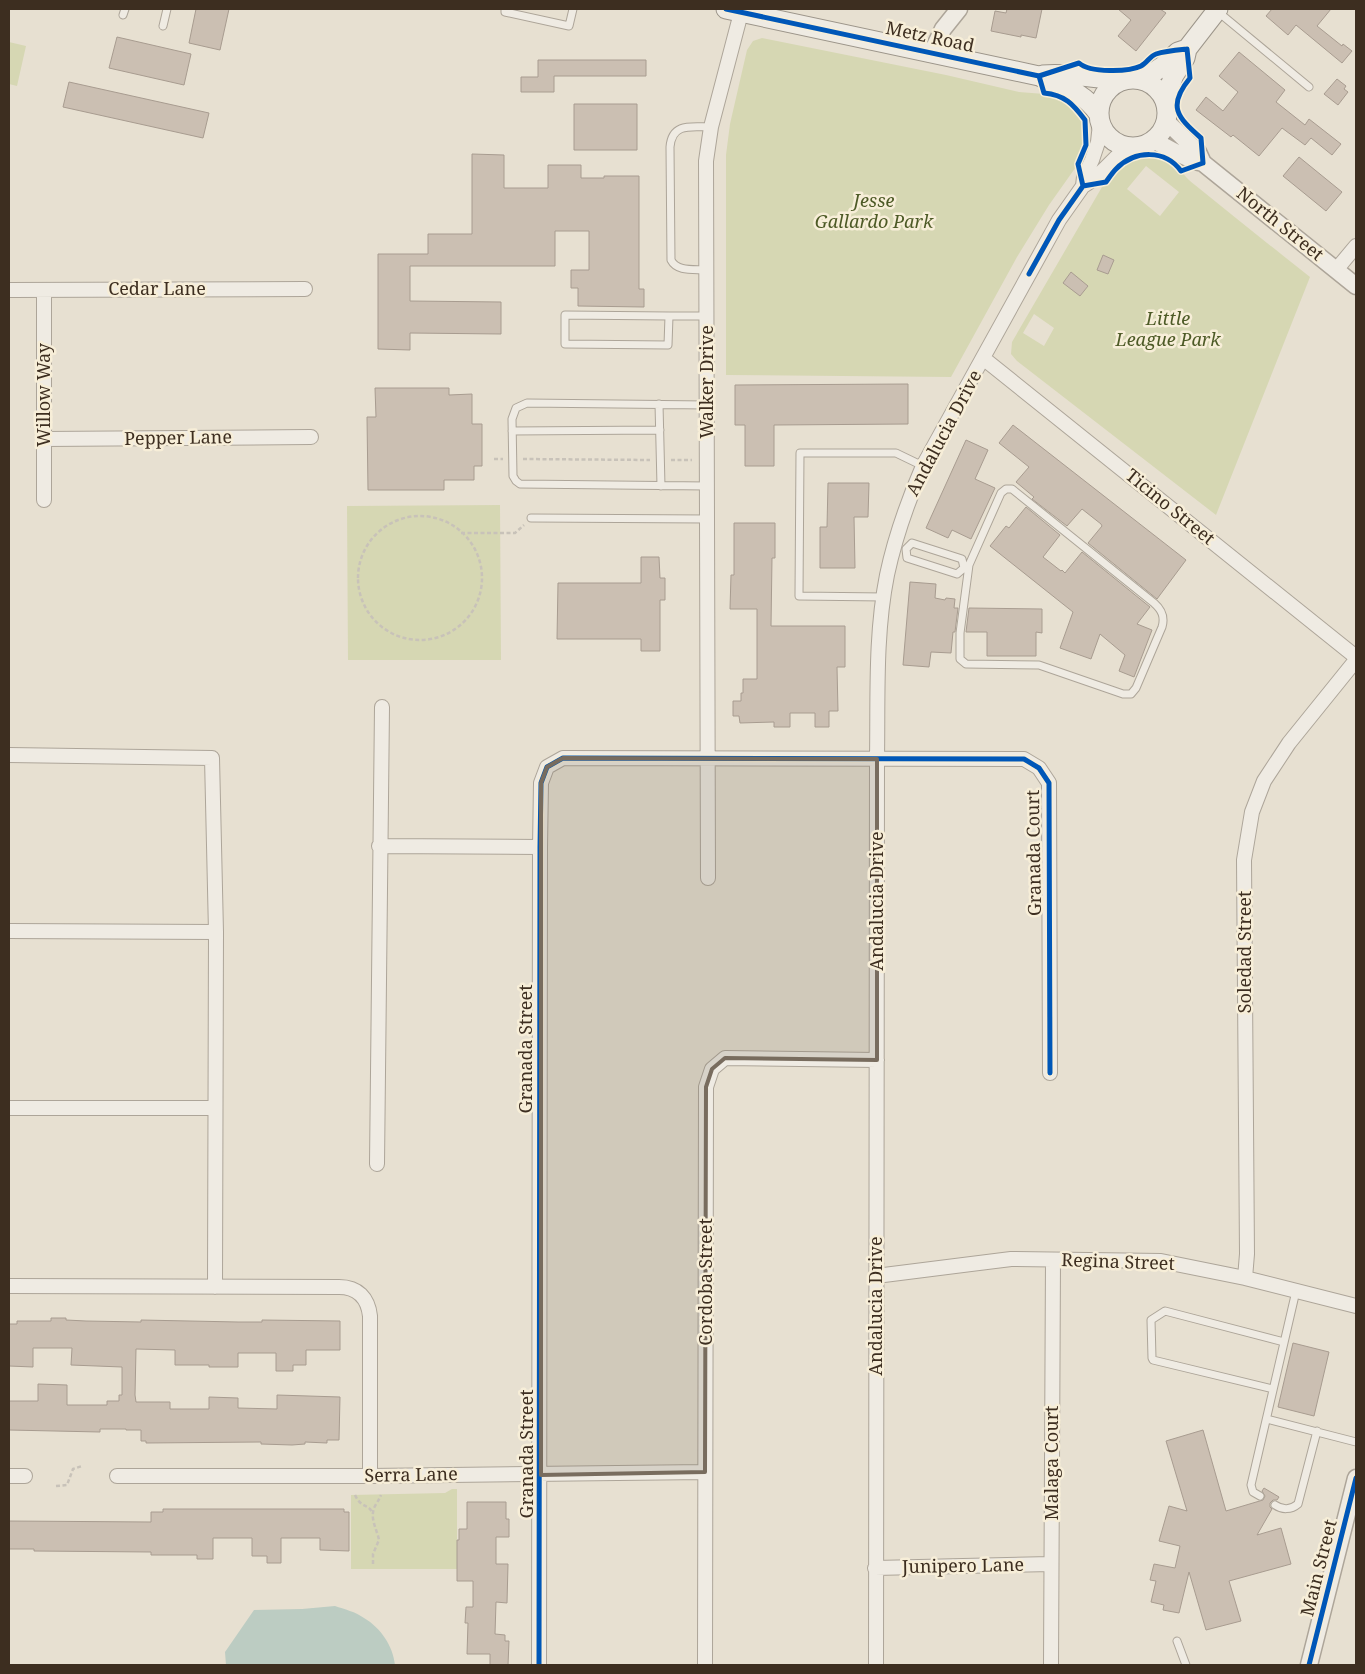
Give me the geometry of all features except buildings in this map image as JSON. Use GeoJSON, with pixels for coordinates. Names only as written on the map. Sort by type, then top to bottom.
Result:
{"type":"FeatureCollection","features":[{"type":"Feature","properties":{"kind":"main road","name":"Metz Road"},"geometry":{"type":"LineString","coordinates":[[737,10],[1039,76],[1079,93],[1092,104],[1100,119]]}},
{"type":"Feature","properties":{"kind":"main road"},"geometry":{"type":"LineString","coordinates":[[1165,99],[1174,75],[1185,58],[1187,49],[1217,10]]}},
{"type":"Feature","properties":{"kind":"main road"},"geometry":{"type":"LineString","coordinates":[[1142,80],[1163,66],[1178,52],[1187,49]]}},
{"type":"Feature","properties":{"kind":"main road","name":"Metz Road"},"geometry":{"type":"LineString","coordinates":[[1039,76],[1060,73],[1122,80]]}},
{"type":"Feature","properties":{"kind":"main road"},"geometry":{"type":"LineString","coordinates":[[1132,78],[1142,80],[1156,85],[1165,99],[1166,121],[1160,135],[1154,141],[1128,146],[1111,139],[1105,133],[1100,119],[1104,96],[1114,84],[1122,80],[1132,78]]}},
{"type":"Feature","properties":{"kind":"street"},"geometry":{"type":"LineString","coordinates":[[932,52],[943,29],[960,9]]}},
{"type":"Feature","properties":{"kind":"street","name":"Walker Drive"},"geometry":{"type":"LineString","coordinates":[[708,878],[706,161],[711,127],[737,10]]}},
{"type":"Feature","properties":{"kind":"street","name":"Andalucia Drive"},"geometry":{"type":"LineString","coordinates":[[1083,186],[1084,177],[1098,142],[1100,119]]}},
{"type":"Feature","properties":{"kind":"street","name":"North Street"},"geometry":{"type":"LineString","coordinates":[[1166,121],[1198,152],[1203,163],[1356,286]]}},
{"type":"Feature","properties":{"kind":"street","name":"North Street"},"geometry":{"type":"LineString","coordinates":[[1154,141],[1175,150],[1192,161],[1203,163]]}},
{"type":"Feature","properties":{"kind":"street","name":"Andalucia Drive"},"geometry":{"type":"LineString","coordinates":[[876,1665],[878,759],[880,632],[884,597],[900,547],[906,507],[923,466],[1059,220],[1083,186],[1091,182],[1128,146]]}},
{"type":"Feature","properties":{"kind":"street"},"geometry":{"type":"LineString","coordinates":[[1336,270],[1356,246]]}},
{"type":"Feature","properties":{"kind":"street","name":"Cedar Lane"},"geometry":{"type":"LineString","coordinates":[[9,290],[305,289]]}},
{"type":"Feature","properties":{"kind":"street","name":"Willow Way"},"geometry":{"type":"LineString","coordinates":[[44,290],[44,500]]}},
{"type":"Feature","properties":{"kind":"street","name":"Ticino Street"},"geometry":{"type":"LineString","coordinates":[[983,358],[1356,659]]}},
{"type":"Feature","properties":{"kind":"street","name":"Pepper Lane"},"geometry":{"type":"LineString","coordinates":[[44,439],[311,436]]}},
{"type":"Feature","properties":{"kind":"street","name":"Soledad Street"},"geometry":{"type":"LineString","coordinates":[[1245,1278],[1247,1254],[1244,860],[1252,812],[1264,781],[1289,743],[1356,659]]}},
{"type":"Feature","properties":{"kind":"street"},"geometry":{"type":"LineString","coordinates":[[377,1164],[382,707]]}},
{"type":"Feature","properties":{"kind":"street"},"geometry":{"type":"LineString","coordinates":[[9,754],[212,758],[216,932],[215,1287]]}},
{"type":"Feature","properties":{"kind":"street","name":"Granada Street"},"geometry":{"type":"LineString","coordinates":[[540,1665],[541,783],[547,767],[563,758],[878,759]]}},
{"type":"Feature","properties":{"kind":"street","name":"Granada Court"},"geometry":{"type":"LineString","coordinates":[[878,759],[1024,759],[1039,768],[1049,784],[1050,1073]]}},
{"type":"Feature","properties":{"kind":"street"},"geometry":{"type":"LineString","coordinates":[[379,846],[540,847]]}},
{"type":"Feature","properties":{"kind":"street"},"geometry":{"type":"LineString","coordinates":[[9,931],[216,932]]}},
{"type":"Feature","properties":{"kind":"street","name":"Cordoba Street"},"geometry":{"type":"LineString","coordinates":[[705,1665],[706,1087],[712,1069],[725,1058],[877,1060]]}},
{"type":"Feature","properties":{"kind":"street"},"geometry":{"type":"LineString","coordinates":[[9,1108],[215,1108]]}},
{"type":"Feature","properties":{"kind":"street","name":"Regina Street"},"geometry":{"type":"LineString","coordinates":[[876,1276],[1011,1259],[1161,1261],[1245,1278],[1356,1306]]}},
{"type":"Feature","properties":{"kind":"street","name":"Malaga Court"},"geometry":{"type":"LineString","coordinates":[[1051,1665],[1053,1260]]}},
{"type":"Feature","properties":{"kind":"street"},"geometry":{"type":"LineString","coordinates":[[9,1286],[346,1287],[358,1292],[368,1303],[370,1316],[370,1476]]}},
{"type":"Feature","properties":{"kind":"street","name":"Serra Lane"},"geometry":{"type":"LineString","coordinates":[[117,1476],[370,1476],[705,1472]]}},
{"type":"Feature","properties":{"kind":"street"},"geometry":{"type":"LineString","coordinates":[[9,1476],[26,1476]]}},
{"type":"Feature","properties":{"kind":"street","name":"Main Street"},"geometry":{"type":"LineString","coordinates":[[1309,1665],[1356,1478]]}},
{"type":"Feature","properties":{"kind":"street","name":"Junipero Lane"},"geometry":{"type":"LineString","coordinates":[[875,1568],[1051,1564]]}},
{"type":"Feature","properties":{"kind":"lane"},"geometry":{"type":"LineString","coordinates":[[163,26],[167,9]]}},
{"type":"Feature","properties":{"kind":"lane"},"geometry":{"type":"LineString","coordinates":[[505,9],[505,12],[569,26],[573,9]]}},
{"type":"Feature","properties":{"kind":"lane"},"geometry":{"type":"LineString","coordinates":[[1217,10],[1309,87]]}},
{"type":"Feature","properties":{"kind":"lane"},"geometry":{"type":"LineString","coordinates":[[706,270],[682,268],[673,264],[671,260],[670,147],[672,135],[680,129],[686,127],[711,127]]}},
{"type":"Feature","properties":{"kind":"lane"},"geometry":{"type":"LineString","coordinates":[[668,316],[668,345],[564,344],[565,315],[706,316]]}},
{"type":"Feature","properties":{"kind":"lane"},"geometry":{"type":"LineString","coordinates":[[706,405],[527,403],[516,408],[512,419],[512,431],[513,476],[516,481],[526,485],[707,486]]}},
{"type":"Feature","properties":{"kind":"lane"},"geometry":{"type":"LineString","coordinates":[[659,404],[661,486]]}},
{"type":"Feature","properties":{"kind":"lane"},"geometry":{"type":"LineString","coordinates":[[512,431],[660,430]]}},
{"type":"Feature","properties":{"kind":"lane"},"geometry":{"type":"LineString","coordinates":[[884,597],[800,596],[800,453],[896,453],[923,466]]}},
{"type":"Feature","properties":{"kind":"lane"},"geometry":{"type":"LineString","coordinates":[[900,547],[907,558],[958,574],[966,568],[1002,490],[1006,488],[1012,490],[1154,603],[1161,611],[1164,618],[1162,627],[1133,693],[1123,694],[1039,665],[970,664],[963,662],[960,654],[960,632],[966,568],[962,558],[912,543],[900,547]]}},
{"type":"Feature","properties":{"kind":"lane"},"geometry":{"type":"LineString","coordinates":[[531,518],[707,519]]}},
{"type":"Feature","properties":{"kind":"lane"},"geometry":{"type":"LineString","coordinates":[[1260,1496],[1253,1492],[1251,1485],[1296,1291]]}},
{"type":"Feature","properties":{"kind":"lane"},"geometry":{"type":"LineString","coordinates":[[1273,1389],[1153,1360],[1151,1320],[1165,1312],[1284,1342]]}},
{"type":"Feature","properties":{"kind":"lane"},"geometry":{"type":"LineString","coordinates":[[1267,1419],[1356,1442]]}},
{"type":"Feature","properties":{"kind":"lane"},"geometry":{"type":"LineString","coordinates":[[1275,1506],[1283,1509],[1295,1507],[1298,1504],[1317,1432]]}},
{"type":"Feature","properties":{"kind":"lane"},"geometry":{"type":"LineString","coordinates":[[1177,1641],[1186,1665]]}},
{"type":"Feature","properties":{"kind":"path"},"geometry":{"type":"LineString","coordinates":[[494,459],[692,460]]}},
{"type":"Feature","properties":{"kind":"path"},"geometry":{"type":"LineString","coordinates":[[461,532],[471,542],[480,562],[482,583],[476,604],[464,621],[447,634],[426,640],[404,638],[385,629],[370,616],[361,599],[357,580],[360,560],[368,543],[390,524],[399,519],[418,516],[438,518],[461,532],[515,533],[531,518]]}},
{"type":"Feature","properties":{"kind":"path"},"geometry":{"type":"LineString","coordinates":[[56,1486],[67,1485],[73,1469],[82,1466]]}},
{"type":"Feature","properties":{"kind":"path"},"geometry":{"type":"LineString","coordinates":[[355,1495],[360,1504],[370,1509],[373,1514],[379,1540],[373,1554],[373,1564]]}},
{"type":"Feature","properties":{"kind":"path"},"geometry":{"type":"LineString","coordinates":[[373,1514],[381,1495]]}},
{"type":"Feature","properties":{"kind":"path"},"geometry":{"type":"LineString","coordinates":[[366,1507],[371,1507],[377,1503]]}},
{"type":"Feature","properties":{"kind":"highlighted area"},"geometry":{"type":"Polygon","coordinates":[[[563,758],[877,759],[877,1060],[725,1058],[712,1069],[706,1087],[705,1472],[541,1475],[540,847],[541,783],[547,767],[563,758]]]}},
{"type":"Feature","properties":{"kind":"green space","name":"Jesse Gallardo Park"},"geometry":{"type":"Polygon","coordinates":[[[762,38],[946,75],[1019,92],[1057,95],[1068,101],[1085,120],[1086,145],[1078,164],[1049,205],[1017,257],[951,377],[726,375],[726,155],[730,124],[747,50],[753,41],[762,38]]]}},
{"type":"Feature","properties":{"kind":"green space"},"geometry":{"type":"Polygon","coordinates":[[[9,42],[26,46],[17,86],[9,84],[9,42]]]}},
{"type":"Feature","properties":{"kind":"green space","name":"Little League Park"},"geometry":{"type":"Polygon","coordinates":[[[1153,154],[1168,159],[1195,185],[1310,277],[1216,515],[1017,361],[1011,354],[1012,342],[1102,187],[1123,164],[1144,155],[1153,154]],[[1146,166],[1127,189],[1160,216],[1179,192],[1146,166]],[[1034,314],[1023,333],[1044,346],[1054,328],[1034,314]]]}},
{"type":"Feature","properties":{"kind":"green space"},"geometry":{"type":"Polygon","coordinates":[[[500,505],[501,660],[348,660],[347,506],[500,505]]]}},
{"type":"Feature","properties":{"kind":"green space"},"geometry":{"type":"Polygon","coordinates":[[[452,1489],[457,1489],[457,1569],[351,1569],[351,1495],[445,1493],[452,1489]]]}},
{"type":"Feature","properties":{"kind":"shaded area"},"geometry":{"type":"Polygon","coordinates":[[[335,1606],[357,1614],[376,1627],[389,1644],[395,1665],[226,1665],[225,1652],[254,1610],[335,1606]]]}},
{"type":"Feature","properties":{"kind":"cycle path"},"geometry":{"type":"LineString","coordinates":[[726,9],[1039,76],[1079,63],[1092,69],[1100,70],[1135,68],[1141,66],[1156,54],[1187,49]]}},
{"type":"Feature","properties":{"kind":"cycle path"},"geometry":{"type":"LineString","coordinates":[[1187,49],[1190,78],[1183,88],[1177,104],[1181,117],[1201,138],[1203,163]]}},
{"type":"Feature","properties":{"kind":"cycle path"},"geometry":{"type":"LineString","coordinates":[[1039,76],[1044,93],[1058,96],[1068,101],[1085,120],[1086,145],[1078,164],[1083,186]]}},
{"type":"Feature","properties":{"kind":"cycle path"},"geometry":{"type":"LineString","coordinates":[[1083,186],[1106,182],[1124,163],[1141,155],[1158,156],[1167,159],[1181,171],[1203,163]]}},
{"type":"Feature","properties":{"kind":"cycle path"},"geometry":{"type":"LineString","coordinates":[[1029,274],[1059,220],[1083,186]]}},
{"type":"Feature","properties":{"kind":"cycle path"},"geometry":{"type":"LineString","coordinates":[[539,1665],[540,847],[541,783],[547,767],[563,758],[1024,759],[1039,768],[1049,783],[1050,1073]]}},
{"type":"Feature","properties":{"kind":"cycle path"},"geometry":{"type":"LineString","coordinates":[[1309,1665],[1356,1478]]}}]}
